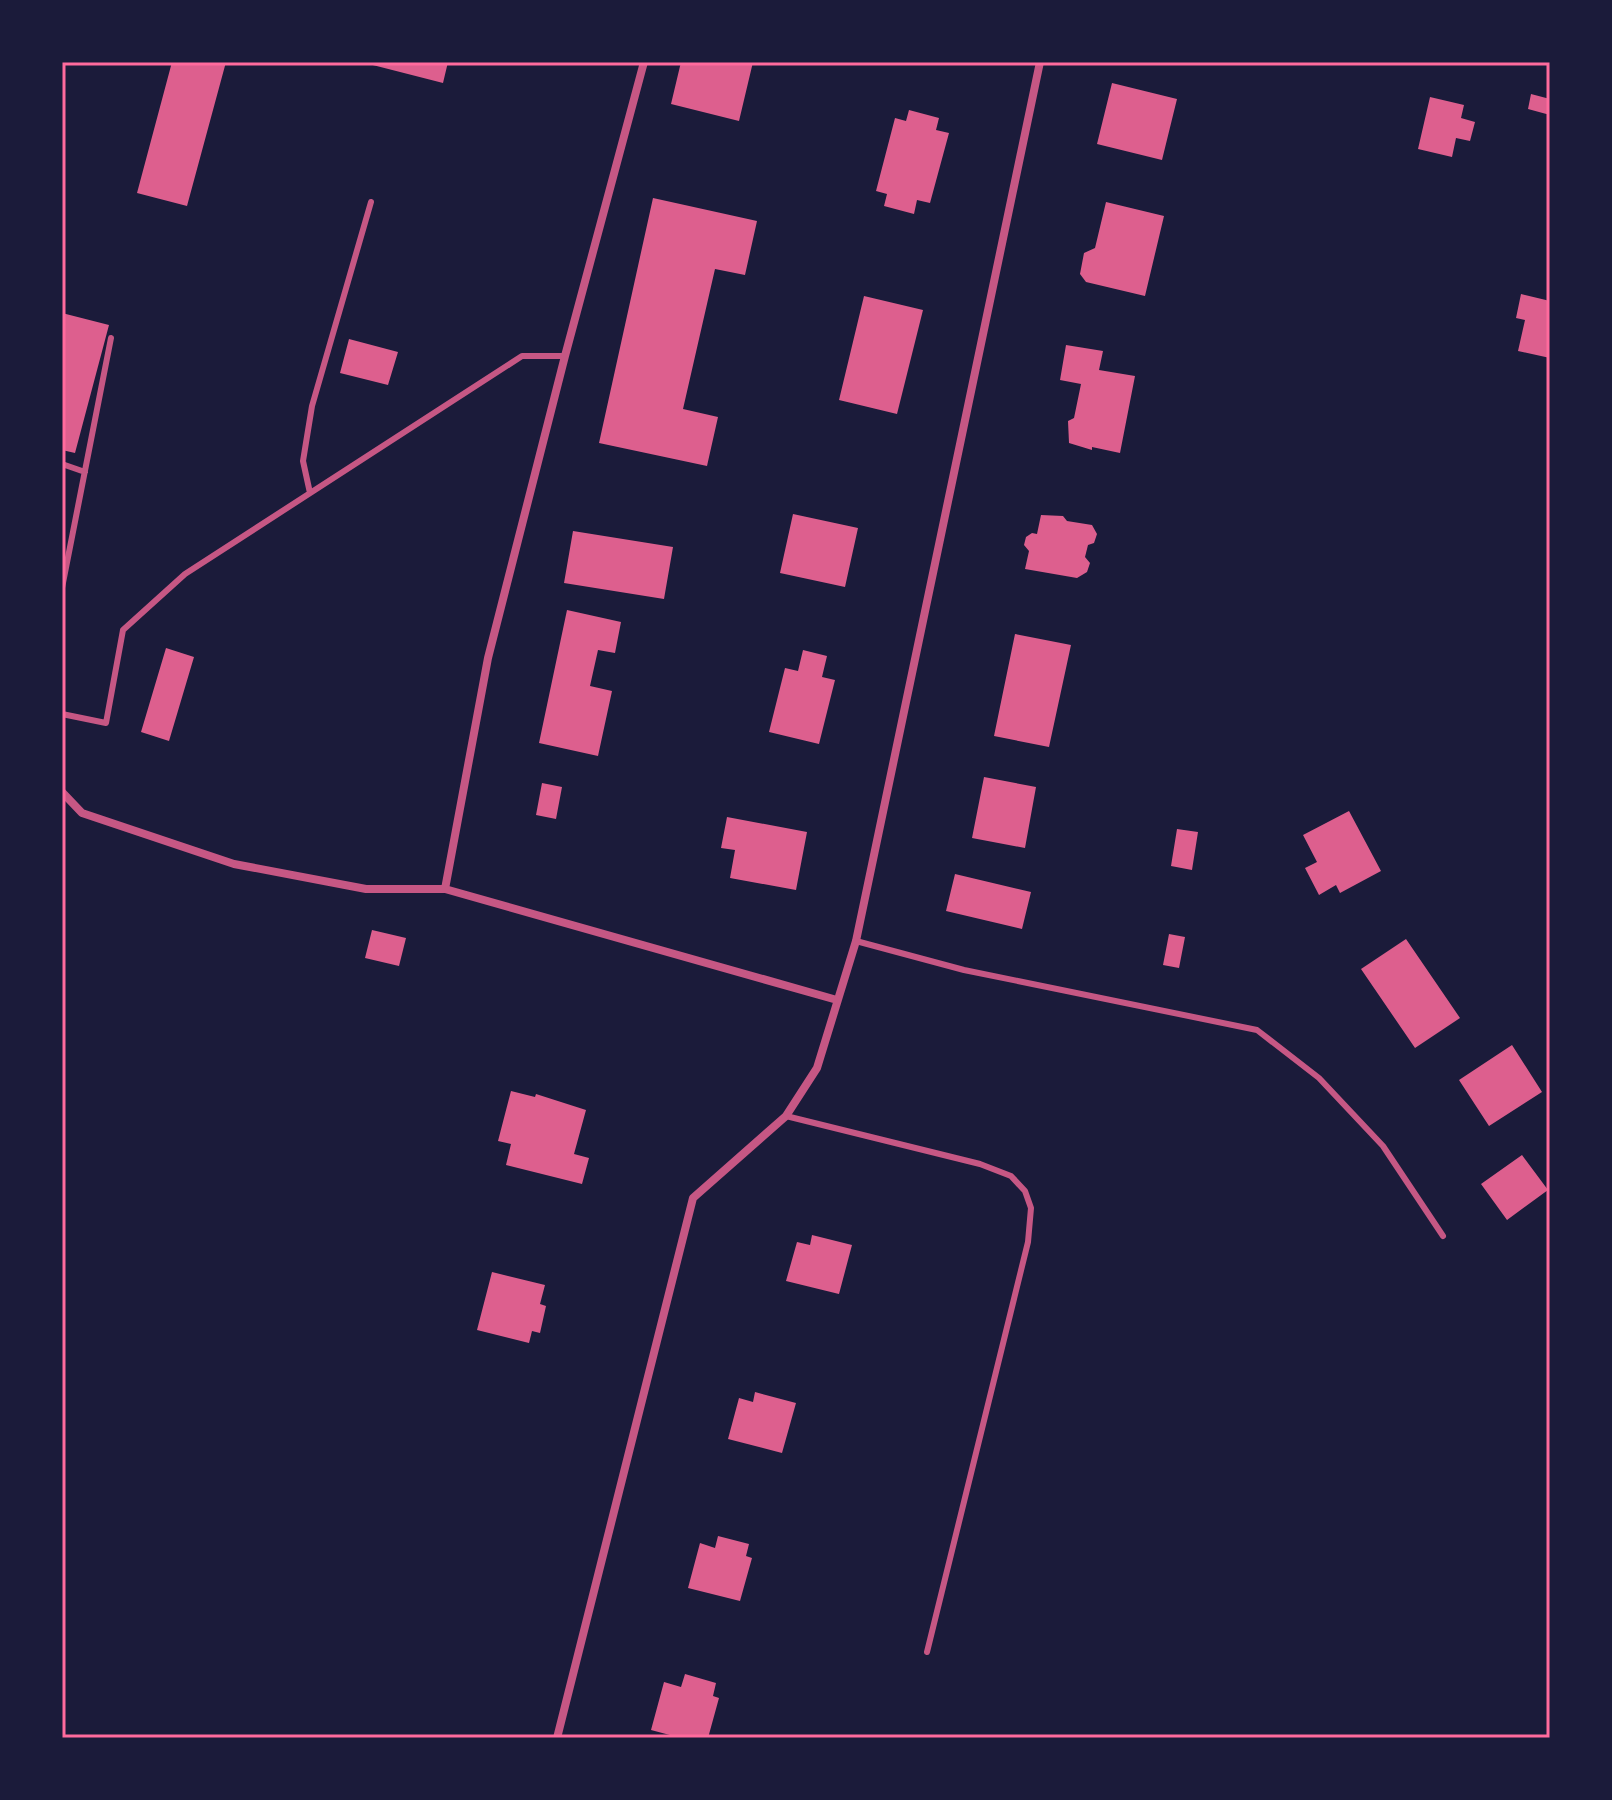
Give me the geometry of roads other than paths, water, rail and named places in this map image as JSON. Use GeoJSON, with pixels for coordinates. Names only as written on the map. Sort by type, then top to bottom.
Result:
{"type":"FeatureCollection","features":[{"type":"Feature","properties":{"kind":"street"},"geometry":{"type":"LineString","coordinates":[[445,889],[488,658],[644,62]]}},
{"type":"Feature","properties":{"kind":"street"},"geometry":{"type":"LineString","coordinates":[[557,1738],[693,1198],[786,1116],[817,1068],[856,941],[1040,62]]}},
{"type":"Feature","properties":{"kind":"street"},"geometry":{"type":"LineString","coordinates":[[62,792],[82,813],[234,864],[366,889],[445,889],[837,1000]]}},
{"type":"Feature","properties":{"kind":"lane"},"geometry":{"type":"LineString","coordinates":[[310,493],[303,461],[312,406],[371,202]]}},
{"type":"Feature","properties":{"kind":"lane"},"geometry":{"type":"LineString","coordinates":[[62,585],[111,338]]}},
{"type":"Feature","properties":{"kind":"lane"},"geometry":{"type":"LineString","coordinates":[[62,714],[106,723],[123,630],[185,574],[522,356],[565,356]]}},
{"type":"Feature","properties":{"kind":"lane"},"geometry":{"type":"LineString","coordinates":[[62,464],[85,472]]}},
{"type":"Feature","properties":{"kind":"lane"},"geometry":{"type":"LineString","coordinates":[[62,525],[72,527]]}},
{"type":"Feature","properties":{"kind":"lane"},"geometry":{"type":"LineString","coordinates":[[856,941],[964,970],[1257,1030],[1319,1078],[1383,1146],[1443,1236]]}},
{"type":"Feature","properties":{"kind":"lane"},"geometry":{"type":"LineString","coordinates":[[786,1116],[980,1164],[1011,1176],[1025,1191],[1031,1208],[1028,1242],[927,1652]]}}]}
